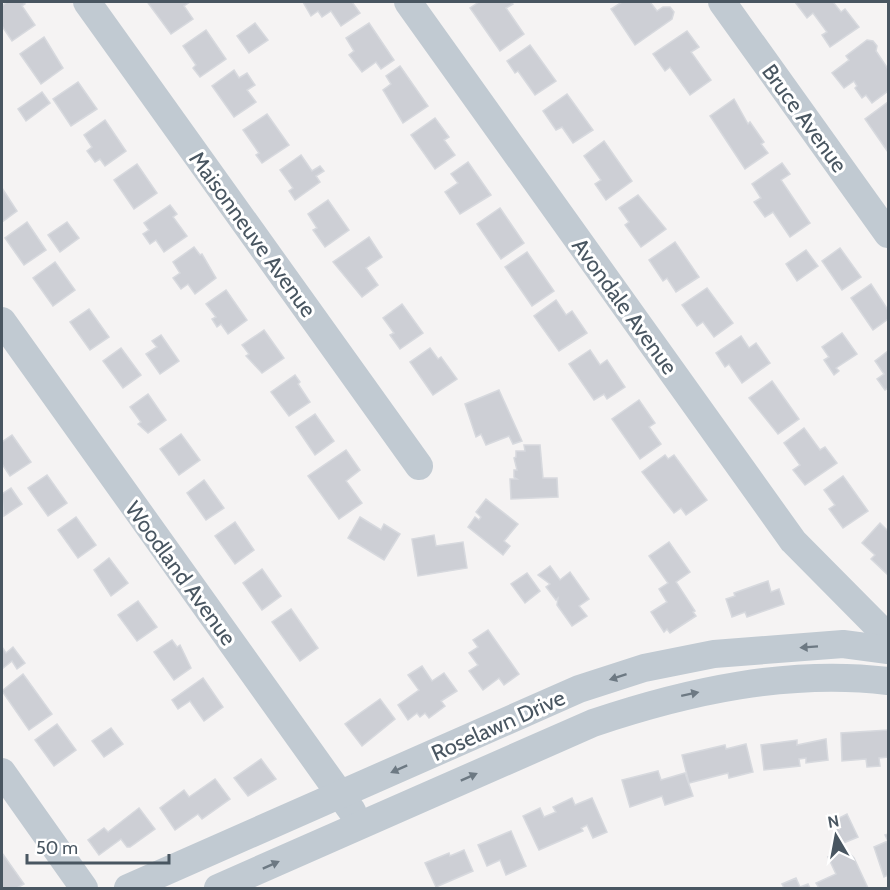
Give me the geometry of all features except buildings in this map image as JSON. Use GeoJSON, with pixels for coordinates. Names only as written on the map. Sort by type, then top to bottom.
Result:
{"type":"FeatureCollection","features":[{"type":"Feature","properties":{"kind":"street","name":"Maisonneuve Avenue"},"geometry":{"type":"LineString","coordinates":[[87,2],[419,466]]}},
{"type":"Feature","properties":{"kind":"street","name":"Avondale Avenue"},"geometry":{"type":"LineString","coordinates":[[408,2],[793,541],[888,637]]}},
{"type":"Feature","properties":{"kind":"street","name":"Bruce Avenue"},"geometry":{"type":"LineString","coordinates":[[722,2],[888,234]]}},
{"type":"Feature","properties":{"kind":"street","name":"Woodland Avenue"},"geometry":{"type":"LineString","coordinates":[[2,321],[361,825]]}},
{"type":"Feature","properties":{"kind":"street"},"geometry":{"type":"LineString","coordinates":[[843,644],[852,602]]}},
{"type":"Feature","properties":{"kind":"street","name":"Roselawn Drive"},"geometry":{"type":"LineString","coordinates":[[128,888],[579,689],[644,668],[714,654],[843,644],[888,650]]}},
{"type":"Feature","properties":{"kind":"street","name":"Roselawn Drive"},"geometry":{"type":"LineString","coordinates":[[218,888],[593,723],[656,702],[720,687],[844,676],[888,681]]}},
{"type":"Feature","properties":{"kind":"street"},"geometry":{"type":"LineString","coordinates":[[2,772],[84,888]]}}]}
